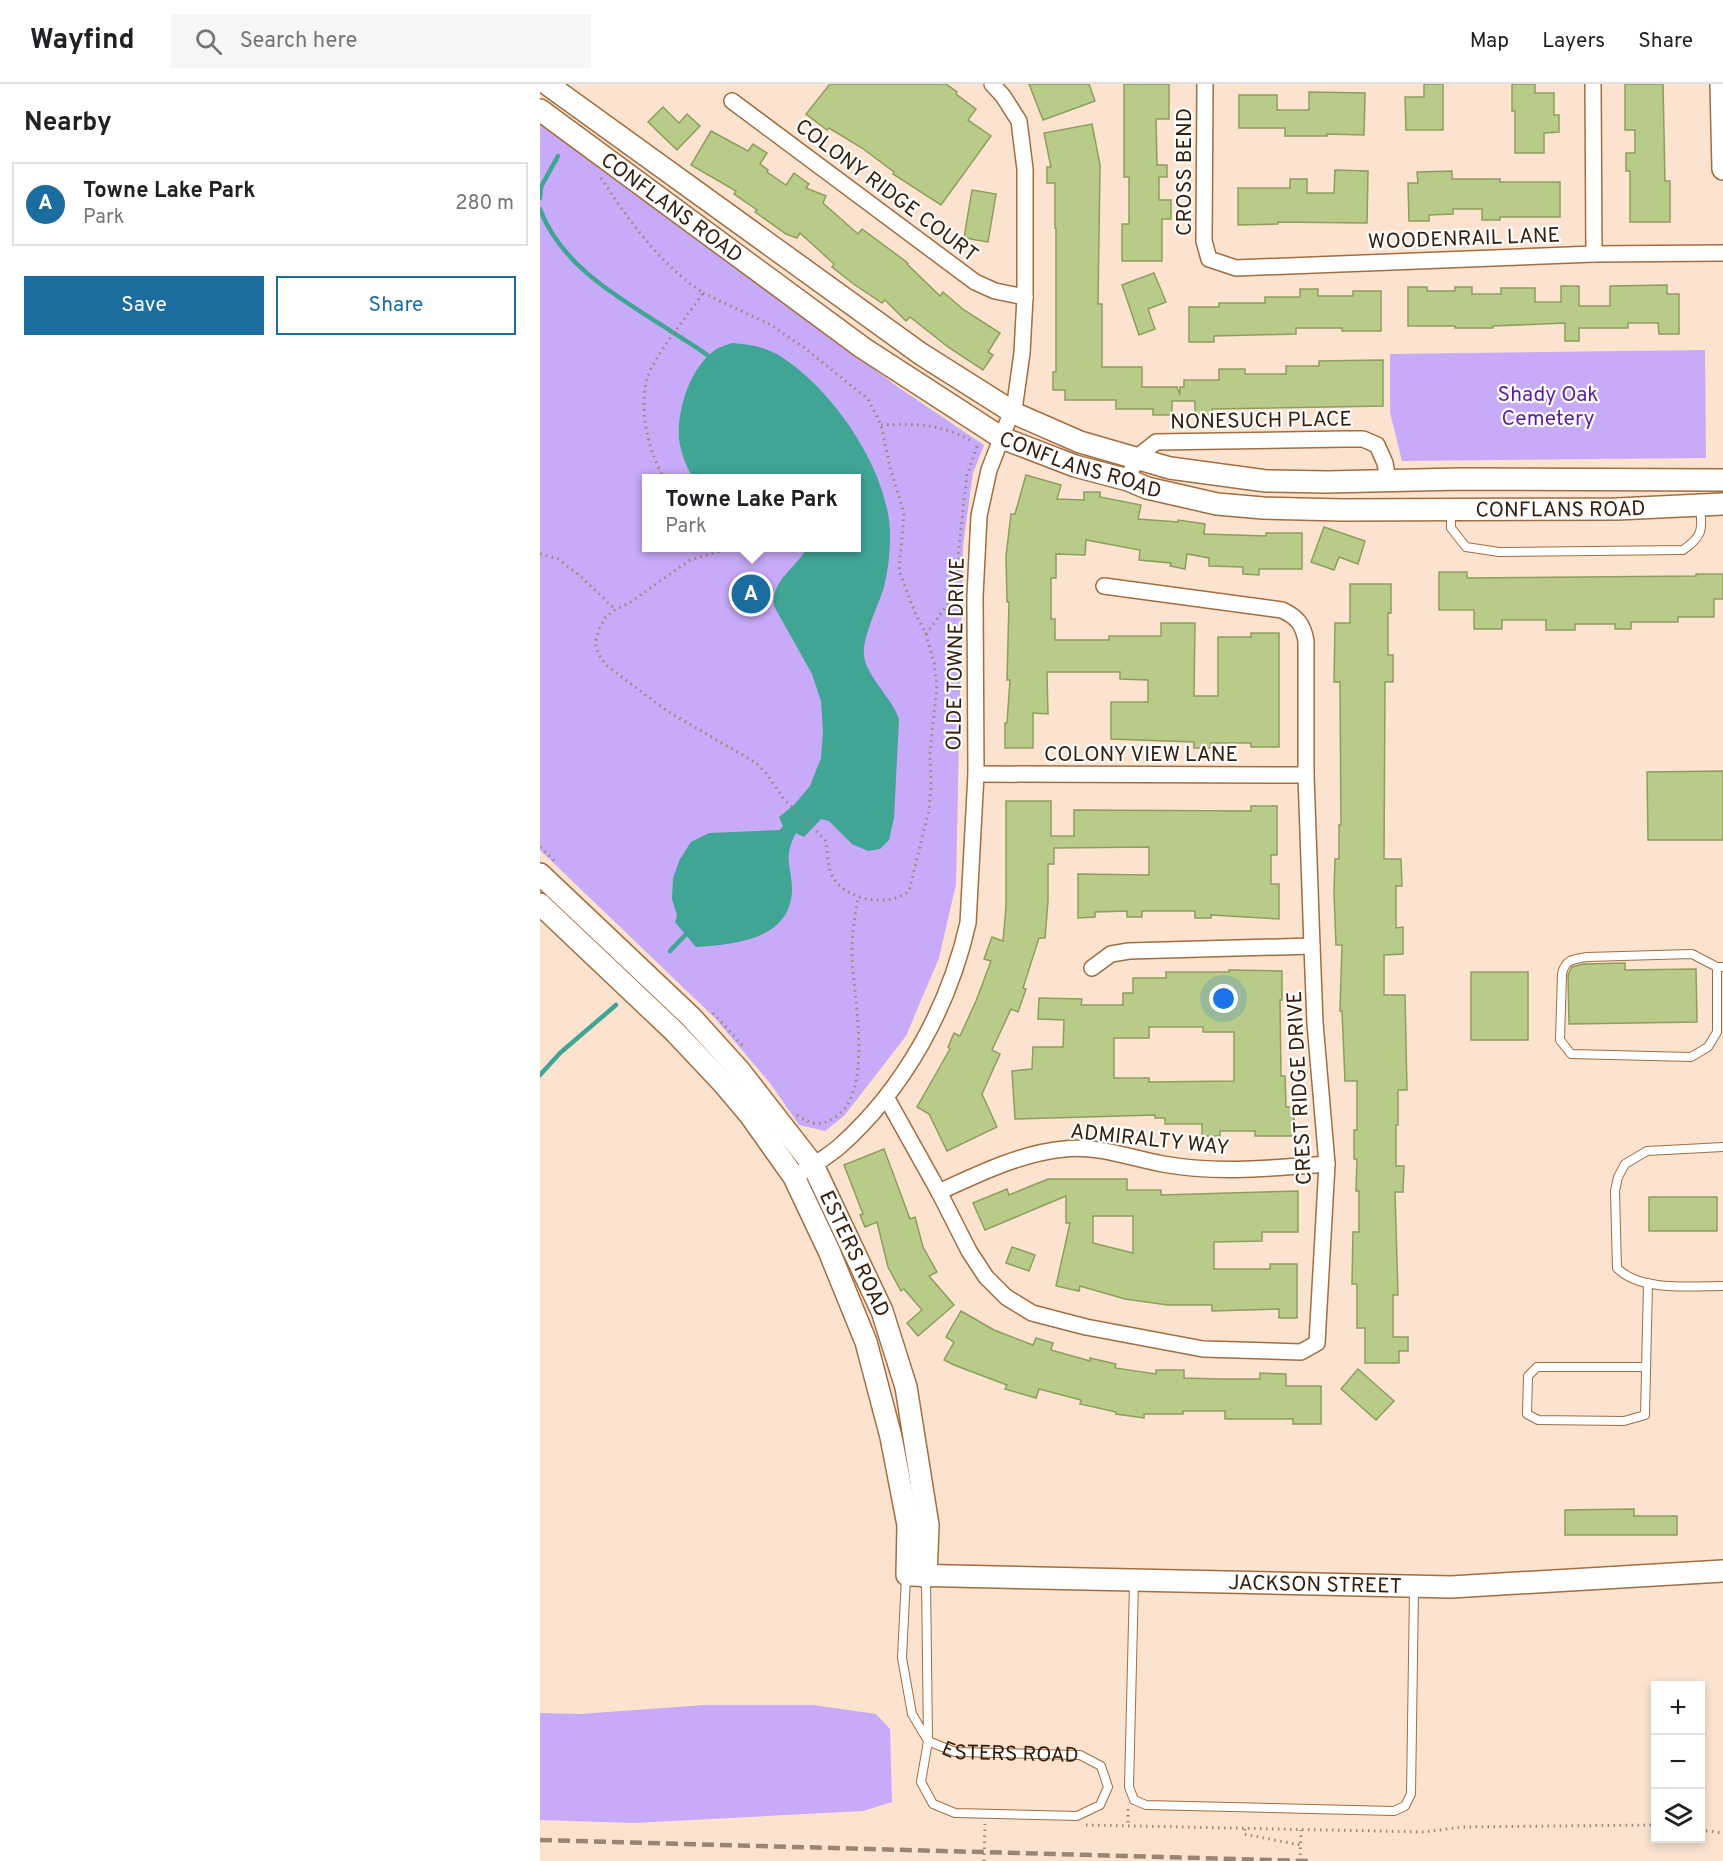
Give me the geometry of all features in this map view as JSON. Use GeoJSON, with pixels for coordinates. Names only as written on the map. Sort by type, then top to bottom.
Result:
{"type":"FeatureCollection","features":[{"type":"Feature","properties":{"kind":"main road"},"geometry":{"type":"LineString","coordinates":[[1721,84],[1723,169]]}},
{"type":"Feature","properties":{"kind":"main road"},"geometry":{"type":"LineString","coordinates":[[541,111],[555,86]]}},
{"type":"Feature","properties":{"kind":"main road","name":"CONFLANS ROAD"},"geometry":{"type":"LineString","coordinates":[[555,86],[921,354],[1011,411],[1080,442],[1170,468],[1266,481],[1719,478]]}},
{"type":"Feature","properties":{"kind":"main road","name":"CONFLANS ROAD"},"geometry":{"type":"LineString","coordinates":[[541,111],[863,348],[1002,438],[1075,466],[1128,480],[1147,488],[1217,504],[1263,508],[1617,509],[1723,504]]}},
{"type":"Feature","properties":{"kind":"main road","name":"ESTERS ROAD"},"geometry":{"type":"LineString","coordinates":[[548,868],[740,1070],[813,1165],[882,1311],[906,1387],[928,1524],[916,1576]]}},
{"type":"Feature","properties":{"kind":"main road","name":"ESTERS ROAD"},"geometry":{"type":"LineString","coordinates":[[540,904],[675,1032],[723,1083],[750,1115],[794,1177],[829,1251],[866,1342],[891,1437],[916,1576]]}},
{"type":"Feature","properties":{"kind":"main road","name":"JACKSON STREET"},"geometry":{"type":"LineString","coordinates":[[916,1576],[1451,1587],[1723,1571]]}},
{"type":"Feature","properties":{"kind":"street","name":"OLDE TOWNE DRIVE"},"geometry":{"type":"LineString","coordinates":[[794,1177],[839,1147],[886,1097],[932,1025],[947,992],[963,946],[969,907],[976,774],[975,596],[979,516],[988,470],[1015,403],[1022,353],[1025,297],[1025,169],[1019,121],[1003,96],[992,84]]}},
{"type":"Feature","properties":{"kind":"street","name":"CROSS BEND"},"geometry":{"type":"LineString","coordinates":[[1205,84],[1202,223],[1209,259]]}},
{"type":"Feature","properties":{"kind":"street"},"geometry":{"type":"LineString","coordinates":[[1593,84],[1594,254]]}},
{"type":"Feature","properties":{"kind":"street","name":"COLONY RIDGE COURT"},"geometry":{"type":"LineString","coordinates":[[732,101],[975,282],[1002,293],[1025,297]]}},
{"type":"Feature","properties":{"kind":"street","name":"WOODENRAIL LANE"},"geometry":{"type":"LineString","coordinates":[[1209,259],[1236,268],[1594,254],[1723,254]]}},
{"type":"Feature","properties":{"kind":"street","name":"NONESUCH PLACE"},"geometry":{"type":"LineString","coordinates":[[1136,458],[1156,442],[1363,440],[1377,445],[1385,463],[1388,480]]}},
{"type":"Feature","properties":{"kind":"street"},"geometry":{"type":"LineString","coordinates":[[1128,480],[1136,458]]}},
{"type":"Feature","properties":{"kind":"street","name":"CREST RIDGE DRIVE"},"geometry":{"type":"LineString","coordinates":[[886,1097],[969,1251],[986,1277],[1006,1297],[1032,1313],[1086,1327],[1203,1349],[1301,1352],[1317,1343],[1328,1164],[1315,1023],[1306,775],[1306,641],[1303,627],[1295,616],[1282,610],[1104,586]]}},
{"type":"Feature","properties":{"kind":"street","name":"COLONY VIEW LANE"},"geometry":{"type":"LineString","coordinates":[[976,774],[1306,775]]}},
{"type":"Feature","properties":{"kind":"street"},"geometry":{"type":"LineString","coordinates":[[1092,968],[1111,954],[1129,951],[1312,946]]}},
{"type":"Feature","properties":{"kind":"street","name":"ADMIRALTY WAY"},"geometry":{"type":"LineString","coordinates":[[939,1192],[1001,1165],[1064,1149],[1082,1148],[1118,1153],[1163,1164],[1208,1169],[1261,1169],[1328,1164]]}},
{"type":"Feature","properties":{"kind":"lane"},"geometry":{"type":"LineString","coordinates":[[1451,510],[1451,528],[1466,547],[1499,552],[1683,550],[1698,540],[1702,524],[1700,505]]}},
{"type":"Feature","properties":{"kind":"lane"},"geometry":{"type":"LineString","coordinates":[[1692,954],[1720,967],[1717,1032],[1708,1047],[1692,1056],[1571,1054],[1560,1040],[1562,974],[1564,966],[1571,959],[1692,954]]}},
{"type":"Feature","properties":{"kind":"lane"},"geometry":{"type":"LineString","coordinates":[[1723,1147],[1647,1151],[1625,1164],[1618,1177],[1615,1191],[1617,1269],[1624,1276],[1639,1283],[1682,1287],[1723,1286]]}},
{"type":"Feature","properties":{"kind":"lane"},"geometry":{"type":"LineString","coordinates":[[1646,1367],[1537,1367],[1528,1376],[1527,1414],[1538,1420],[1623,1420],[1645,1415],[1648,1283]]}},
{"type":"Feature","properties":{"kind":"lane","name":"ESTERS ROAD"},"geometry":{"type":"LineString","coordinates":[[916,1576],[902,1659],[912,1714],[928,1741],[955,1752],[1080,1755],[1101,1766],[1108,1787],[1100,1805],[1077,1816],[955,1812],[933,1804],[921,1782],[928,1741],[916,1576]]}},
{"type":"Feature","properties":{"kind":"lane"},"geometry":{"type":"LineString","coordinates":[[1134,1581],[1129,1787],[1134,1800],[1146,1805],[1383,1811],[1394,1811],[1405,1806],[1411,1794],[1414,1586]]}},
{"type":"Feature","properties":{"kind":"path"},"geometry":{"type":"LineString","coordinates":[[599,176],[637,229],[686,281],[703,293],[771,325],[803,347],[868,399],[881,425],[891,471],[904,513],[899,571],[926,634],[934,663],[937,686],[930,752],[931,786],[928,810],[909,891],[901,898],[881,900],[858,897],[844,891],[833,878],[826,861],[828,848],[825,840],[784,799],[756,763],[667,711],[606,665],[599,655],[595,644],[605,618],[690,560],[708,552]]}},
{"type":"Feature","properties":{"kind":"path"},"geometry":{"type":"LineString","coordinates":[[662,474],[645,424],[648,378],[665,348],[703,293]]}},
{"type":"Feature","properties":{"kind":"path"},"geometry":{"type":"LineString","coordinates":[[881,425],[927,424],[951,430],[978,443],[967,475],[957,587],[926,634]]}},
{"type":"Feature","properties":{"kind":"path"},"geometry":{"type":"LineString","coordinates":[[540,554],[558,559],[579,575],[615,610]]}},
{"type":"Feature","properties":{"kind":"path"},"geometry":{"type":"LineString","coordinates":[[540,847],[548,868]]}},
{"type":"Feature","properties":{"kind":"path"},"geometry":{"type":"LineString","coordinates":[[796,1114],[810,1124],[824,1124],[837,1117],[848,1103],[856,1086],[859,1027],[852,951],[858,897]]}},
{"type":"Feature","properties":{"kind":"path"},"geometry":{"type":"LineString","coordinates":[[711,1010],[746,1049]]}},
{"type":"Feature","properties":{"kind":"path"},"geometry":{"type":"LineString","coordinates":[[1128,1826],[1128,1809],[1134,1800]]}},
{"type":"Feature","properties":{"kind":"path"},"geometry":{"type":"LineString","coordinates":[[984,1861],[985,1822],[995,1823]]}},
{"type":"Feature","properties":{"kind":"path"},"geometry":{"type":"LineString","coordinates":[[1083,1825],[1412,1832],[1462,1827],[1651,1825]]}},
{"type":"Feature","properties":{"kind":"path"},"geometry":{"type":"LineString","coordinates":[[1245,1829],[1244,1834],[1300,1845]]}},
{"type":"Feature","properties":{"kind":"path"},"geometry":{"type":"LineString","coordinates":[[1300,1861],[1301,1830]]}},
{"type":"Feature","properties":{"kind":"path"},"geometry":{"type":"LineString","coordinates":[[1705,1831],[1723,1833]]}},
{"type":"Feature","properties":{"kind":"green space"},"geometry":{"type":"Polygon","coordinates":[[[540,121],[898,387],[984,445],[973,473],[963,546],[956,884],[939,958],[906,1036],[844,1116],[825,1131],[799,1125],[770,1083],[715,1018],[540,850],[540,121]]]}},
{"type":"Feature","properties":{"kind":"green space","name":"Shady Oak Cemetery"},"geometry":{"type":"Polygon","coordinates":[[[1705,350],[1706,458],[1402,461],[1390,412],[1390,354],[1705,350]]]}},
{"type":"Feature","properties":{"kind":"green space"},"geometry":{"type":"Polygon","coordinates":[[[705,1705],[813,1705],[876,1714],[890,1729],[892,1802],[863,1811],[633,1823],[540,1820],[540,1713],[580,1714],[705,1705]]]}},
{"type":"Feature","properties":{"kind":"water"},"geometry":{"type":"Polygon","coordinates":[[[732,343],[745,344],[769,350],[780,356],[820,389],[855,435],[870,460],[881,486],[888,512],[890,537],[887,575],[868,631],[864,656],[870,672],[899,719],[894,818],[889,840],[880,849],[868,851],[852,844],[829,821],[821,819],[804,837],[796,833],[792,841],[789,860],[792,888],[789,905],[782,919],[772,929],[744,941],[696,947],[675,922],[677,915],[672,899],[673,878],[680,859],[691,842],[709,833],[780,830],[783,826],[779,817],[794,805],[810,786],[821,758],[823,731],[821,701],[812,674],[774,606],[776,589],[804,552],[861,552],[861,474],[691,474],[679,439],[680,415],[692,378],[706,358],[717,349],[732,343]]]}},
{"type":"Feature","properties":{"kind":"building"},"geometry":{"type":"Polygon","coordinates":[[[830,84],[946,84],[976,109],[968,120],[991,136],[941,205],[893,174],[894,172],[862,148],[829,128],[827,130],[806,114],[830,84]]]}},
{"type":"Feature","properties":{"kind":"building"},"geometry":{"type":"Polygon","coordinates":[[[1029,84],[1089,84],[1095,101],[1043,120],[1029,84]]]}},
{"type":"Feature","properties":{"kind":"building"},"geometry":{"type":"Polygon","coordinates":[[[1124,84],[1169,84],[1169,119],[1156,119],[1157,165],[1167,165],[1167,177],[1159,177],[1159,200],[1171,200],[1171,219],[1162,219],[1162,261],[1122,261],[1122,224],[1129,224],[1129,177],[1124,177],[1124,84]]]}},
{"type":"Feature","properties":{"kind":"building"},"geometry":{"type":"Polygon","coordinates":[[[1424,84],[1443,84],[1443,130],[1406,130],[1405,97],[1424,97],[1424,84]]]}},
{"type":"Feature","properties":{"kind":"building"},"geometry":{"type":"Polygon","coordinates":[[[1512,84],[1535,84],[1535,93],[1554,93],[1554,115],[1559,115],[1559,132],[1544,133],[1544,153],[1515,153],[1515,111],[1512,111],[1512,84]]]}},
{"type":"Feature","properties":{"kind":"building"},"geometry":{"type":"Polygon","coordinates":[[[1625,84],[1663,84],[1665,181],[1670,181],[1670,222],[1630,222],[1630,171],[1626,171],[1626,153],[1635,153],[1635,130],[1625,130],[1625,84]]]}},
{"type":"Feature","properties":{"kind":"building"},"geometry":{"type":"Polygon","coordinates":[[[1309,92],[1365,93],[1364,135],[1285,136],[1285,128],[1239,128],[1239,95],[1277,95],[1277,110],[1309,110],[1309,92]]]}},
{"type":"Feature","properties":{"kind":"building"},"geometry":{"type":"Polygon","coordinates":[[[663,107],[679,123],[687,114],[700,126],[677,150],[648,122],[663,107]]]}},
{"type":"Feature","properties":{"kind":"building"},"geometry":{"type":"Polygon","coordinates":[[[1092,124],[1100,165],[1098,304],[1102,304],[1102,367],[1142,367],[1142,387],[1177,387],[1180,395],[1180,387],[1184,387],[1184,380],[1219,380],[1219,369],[1245,369],[1245,374],[1286,374],[1286,366],[1319,366],[1319,361],[1383,360],[1383,406],[1212,409],[1212,415],[1195,415],[1195,401],[1172,401],[1172,415],[1153,415],[1153,409],[1116,409],[1116,400],[1065,400],[1065,390],[1053,390],[1053,372],[1056,372],[1055,183],[1047,183],[1047,167],[1051,167],[1044,133],[1092,124]]]}},
{"type":"Feature","properties":{"kind":"building"},"geometry":{"type":"Polygon","coordinates":[[[711,131],[748,151],[753,144],[767,153],[760,164],[768,170],[767,172],[786,185],[794,173],[809,184],[806,188],[826,196],[823,203],[858,234],[862,229],[908,263],[940,296],[943,292],[964,310],[1000,333],[988,352],[993,355],[983,370],[948,347],[910,317],[906,321],[885,300],[882,303],[855,285],[832,267],[834,264],[800,233],[797,238],[786,234],[734,194],[736,191],[691,165],[711,131]]]}},
{"type":"Feature","properties":{"kind":"building"},"geometry":{"type":"Polygon","coordinates":[[[1335,170],[1368,171],[1367,223],[1278,222],[1278,224],[1238,225],[1238,188],[1290,188],[1290,179],[1307,179],[1307,193],[1334,193],[1335,170]]]}},
{"type":"Feature","properties":{"kind":"building"},"geometry":{"type":"Polygon","coordinates":[[[1452,171],[1452,179],[1560,182],[1560,217],[1500,217],[1500,220],[1482,220],[1482,209],[1453,209],[1453,214],[1429,215],[1429,221],[1409,221],[1408,183],[1418,183],[1417,172],[1452,171]]]}},
{"type":"Feature","properties":{"kind":"building"},"geometry":{"type":"Polygon","coordinates":[[[972,190],[996,194],[988,242],[964,238],[972,190]]]}},
{"type":"Feature","properties":{"kind":"building"},"geometry":{"type":"Polygon","coordinates":[[[1154,273],[1166,302],[1148,309],[1155,329],[1139,335],[1122,285],[1154,273]]]}},
{"type":"Feature","properties":{"kind":"building"},"geometry":{"type":"Polygon","coordinates":[[[1667,285],[1667,294],[1679,294],[1679,334],[1659,334],[1658,323],[1628,323],[1628,328],[1579,328],[1579,341],[1565,341],[1565,323],[1493,326],[1493,328],[1408,326],[1408,287],[1427,287],[1427,291],[1455,291],[1455,287],[1472,287],[1472,294],[1501,294],[1501,288],[1535,288],[1535,302],[1561,302],[1561,286],[1579,286],[1579,306],[1610,306],[1610,286],[1667,285]]]}},
{"type":"Feature","properties":{"kind":"building"},"geometry":{"type":"Polygon","coordinates":[[[1300,289],[1318,289],[1318,296],[1353,296],[1353,291],[1381,291],[1381,331],[1296,328],[1296,334],[1214,336],[1214,342],[1189,342],[1189,307],[1219,307],[1219,303],[1265,303],[1265,297],[1300,297],[1300,289]]]}},
{"type":"Feature","properties":{"kind":"building"},"geometry":{"type":"Polygon","coordinates":[[[1026,475],[1061,485],[1057,499],[1084,500],[1084,492],[1100,492],[1100,497],[1141,505],[1138,519],[1178,522],[1178,520],[1205,524],[1204,534],[1266,536],[1266,533],[1302,533],[1302,569],[1259,569],[1259,575],[1243,574],[1243,567],[1209,566],[1209,558],[1187,554],[1185,569],[1170,566],[1171,563],[1139,560],[1140,550],[1086,540],[1085,555],[1056,554],[1056,578],[1051,578],[1051,619],[1055,619],[1055,640],[1109,640],[1109,636],[1161,636],[1161,623],[1195,623],[1194,696],[1218,696],[1218,637],[1251,637],[1251,633],[1279,633],[1279,747],[1251,747],[1251,743],[1211,743],[1211,748],[1194,748],[1194,742],[1111,739],[1111,702],[1148,702],[1148,680],[1120,679],[1120,672],[1047,672],[1048,714],[1033,713],[1033,748],[1005,748],[1005,723],[1007,723],[1010,680],[1007,680],[1009,602],[1007,602],[1006,556],[1011,514],[1015,514],[1026,475]]]}},
{"type":"Feature","properties":{"kind":"building"},"geometry":{"type":"Polygon","coordinates":[[[1324,527],[1365,541],[1358,564],[1339,557],[1334,570],[1311,562],[1324,527]]]}},
{"type":"Feature","properties":{"kind":"building"},"geometry":{"type":"Polygon","coordinates":[[[1439,572],[1467,572],[1467,578],[1723,574],[1723,599],[1714,599],[1714,617],[1678,617],[1678,622],[1631,622],[1631,629],[1615,629],[1615,624],[1575,624],[1575,630],[1546,630],[1546,620],[1502,620],[1502,629],[1474,629],[1474,610],[1439,610],[1439,572]]]}},
{"type":"Feature","properties":{"kind":"building"},"geometry":{"type":"Polygon","coordinates":[[[1350,584],[1391,584],[1388,655],[1393,655],[1393,682],[1385,682],[1384,859],[1401,859],[1402,886],[1396,886],[1396,928],[1403,927],[1403,954],[1384,955],[1384,995],[1405,995],[1407,1090],[1398,1090],[1398,1125],[1396,1125],[1396,1166],[1404,1166],[1403,1192],[1395,1192],[1398,1295],[1393,1295],[1393,1337],[1408,1337],[1408,1351],[1399,1351],[1399,1363],[1365,1363],[1365,1328],[1357,1328],[1357,1284],[1352,1284],[1353,1232],[1359,1232],[1359,1191],[1356,1191],[1357,1159],[1354,1159],[1354,1130],[1357,1130],[1357,1081],[1345,1081],[1342,1011],[1340,1011],[1342,945],[1336,945],[1334,893],[1335,859],[1339,859],[1339,825],[1341,825],[1340,682],[1334,682],[1335,623],[1350,623],[1350,584]]]}},
{"type":"Feature","properties":{"kind":"building"},"geometry":{"type":"Polygon","coordinates":[[[1723,771],[1723,840],[1648,840],[1647,772],[1723,771]]]}},
{"type":"Feature","properties":{"kind":"building"},"geometry":{"type":"Polygon","coordinates":[[[1006,801],[1051,801],[1051,836],[1074,836],[1074,810],[1251,811],[1251,806],[1277,806],[1277,855],[1271,855],[1271,884],[1279,884],[1279,919],[1211,915],[1211,918],[1195,918],[1195,911],[1142,911],[1142,917],[1127,917],[1127,911],[1095,912],[1095,917],[1078,918],[1078,874],[1149,875],[1149,847],[1054,848],[1054,864],[1048,864],[1045,938],[1039,938],[1018,1012],[1011,1009],[992,1050],[1000,1054],[982,1094],[997,1127],[947,1151],[929,1114],[917,1107],[950,1049],[948,1047],[954,1033],[960,1036],[976,1001],[991,961],[984,959],[992,937],[1003,941],[1006,907],[1006,801]]]}},
{"type":"Feature","properties":{"kind":"building"},"geometry":{"type":"Polygon","coordinates":[[[1625,963],[1625,970],[1696,969],[1697,1022],[1569,1024],[1568,975],[1572,967],[1583,964],[1625,963]]]}},
{"type":"Feature","properties":{"kind":"building"},"geometry":{"type":"Polygon","coordinates":[[[1229,970],[1282,971],[1281,1076],[1285,1076],[1286,1107],[1294,1107],[1294,1136],[1255,1136],[1255,1131],[1220,1131],[1220,1136],[1202,1136],[1202,1124],[1165,1124],[1165,1118],[1155,1118],[1155,1115],[1015,1119],[1012,1071],[1032,1069],[1033,1047],[1063,1047],[1064,1020],[1038,1019],[1039,998],[1082,999],[1081,1005],[1123,1005],[1123,993],[1133,993],[1133,978],[1166,978],[1166,972],[1229,972],[1229,970]],[[1149,1027],[1149,1038],[1114,1038],[1114,1078],[1149,1078],[1149,1082],[1234,1081],[1234,1032],[1203,1032],[1203,1027],[1149,1027]]]}},
{"type":"Feature","properties":{"kind":"building"},"geometry":{"type":"Polygon","coordinates":[[[1471,972],[1528,972],[1528,1040],[1471,1040],[1471,972]]]}},
{"type":"Feature","properties":{"kind":"building"},"geometry":{"type":"Polygon","coordinates":[[[884,1149],[910,1219],[915,1217],[923,1247],[937,1272],[929,1276],[954,1305],[918,1336],[907,1323],[922,1310],[904,1289],[901,1291],[888,1267],[877,1222],[865,1227],[860,1215],[863,1214],[844,1165],[884,1149]]]}},
{"type":"Feature","properties":{"kind":"building"},"geometry":{"type":"Polygon","coordinates":[[[1048,1179],[1127,1179],[1127,1190],[1161,1190],[1161,1195],[1298,1191],[1298,1232],[1262,1232],[1262,1241],[1214,1242],[1214,1269],[1270,1269],[1270,1264],[1297,1264],[1297,1318],[1279,1318],[1279,1309],[1212,1311],[1212,1305],[1168,1305],[1125,1299],[1080,1286],[1079,1291],[1056,1286],[1070,1223],[1066,1223],[1066,1196],[985,1230],[973,1203],[1007,1189],[1009,1195],[1048,1179]],[[1093,1216],[1093,1243],[1133,1253],[1133,1216],[1093,1216]]]}},
{"type":"Feature","properties":{"kind":"building"},"geometry":{"type":"Polygon","coordinates":[[[1649,1197],[1717,1197],[1717,1231],[1649,1231],[1649,1197]]]}},
{"type":"Feature","properties":{"kind":"building"},"geometry":{"type":"Polygon","coordinates":[[[1012,1247],[1035,1255],[1029,1271],[1006,1263],[1012,1247]]]}},
{"type":"Feature","properties":{"kind":"building"},"geometry":{"type":"Polygon","coordinates":[[[961,1311],[994,1330],[1033,1345],[1036,1338],[1053,1343],[1051,1350],[1090,1361],[1090,1358],[1116,1364],[1115,1368],[1156,1374],[1156,1370],[1184,1370],[1184,1378],[1260,1379],[1260,1373],[1286,1374],[1286,1386],[1321,1386],[1321,1424],[1293,1424],[1293,1419],[1225,1419],[1225,1411],[1144,1414],[1144,1418],[1116,1414],[1116,1412],[1080,1404],[1081,1400],[1039,1389],[1036,1398],[1005,1389],[1007,1385],[944,1360],[954,1342],[946,1337],[961,1311]]]}},
{"type":"Feature","properties":{"kind":"building"},"geometry":{"type":"Polygon","coordinates":[[[1358,1369],[1394,1401],[1376,1420],[1341,1389],[1358,1369]]]}},
{"type":"Feature","properties":{"kind":"building"},"geometry":{"type":"Polygon","coordinates":[[[1634,1509],[1634,1516],[1677,1516],[1677,1535],[1565,1535],[1565,1510],[1634,1509]]]}},
{"type":"Feature","properties":{"kind":"waterway"},"geometry":{"type":"LineString","coordinates":[[540,198],[541,187],[558,156]]}},
{"type":"Feature","properties":{"kind":"waterway"},"geometry":{"type":"LineString","coordinates":[[540,209],[550,231],[581,268],[619,297],[714,360]]}},
{"type":"Feature","properties":{"kind":"waterway"},"geometry":{"type":"LineString","coordinates":[[670,951],[689,931]]}},
{"type":"Feature","properties":{"kind":"waterway"},"geometry":{"type":"LineString","coordinates":[[540,1075],[560,1053],[616,1005]]}},
{"type":"Feature","properties":{"kind":"railway"},"geometry":{"type":"LineString","coordinates":[[540,1840],[1309,1861]]}},
{"type":"Feature","properties":{"kind":"place","name":"Towne Lake Park"},"geometry":{"type":"Point","coordinates":[751,594]}}]}
